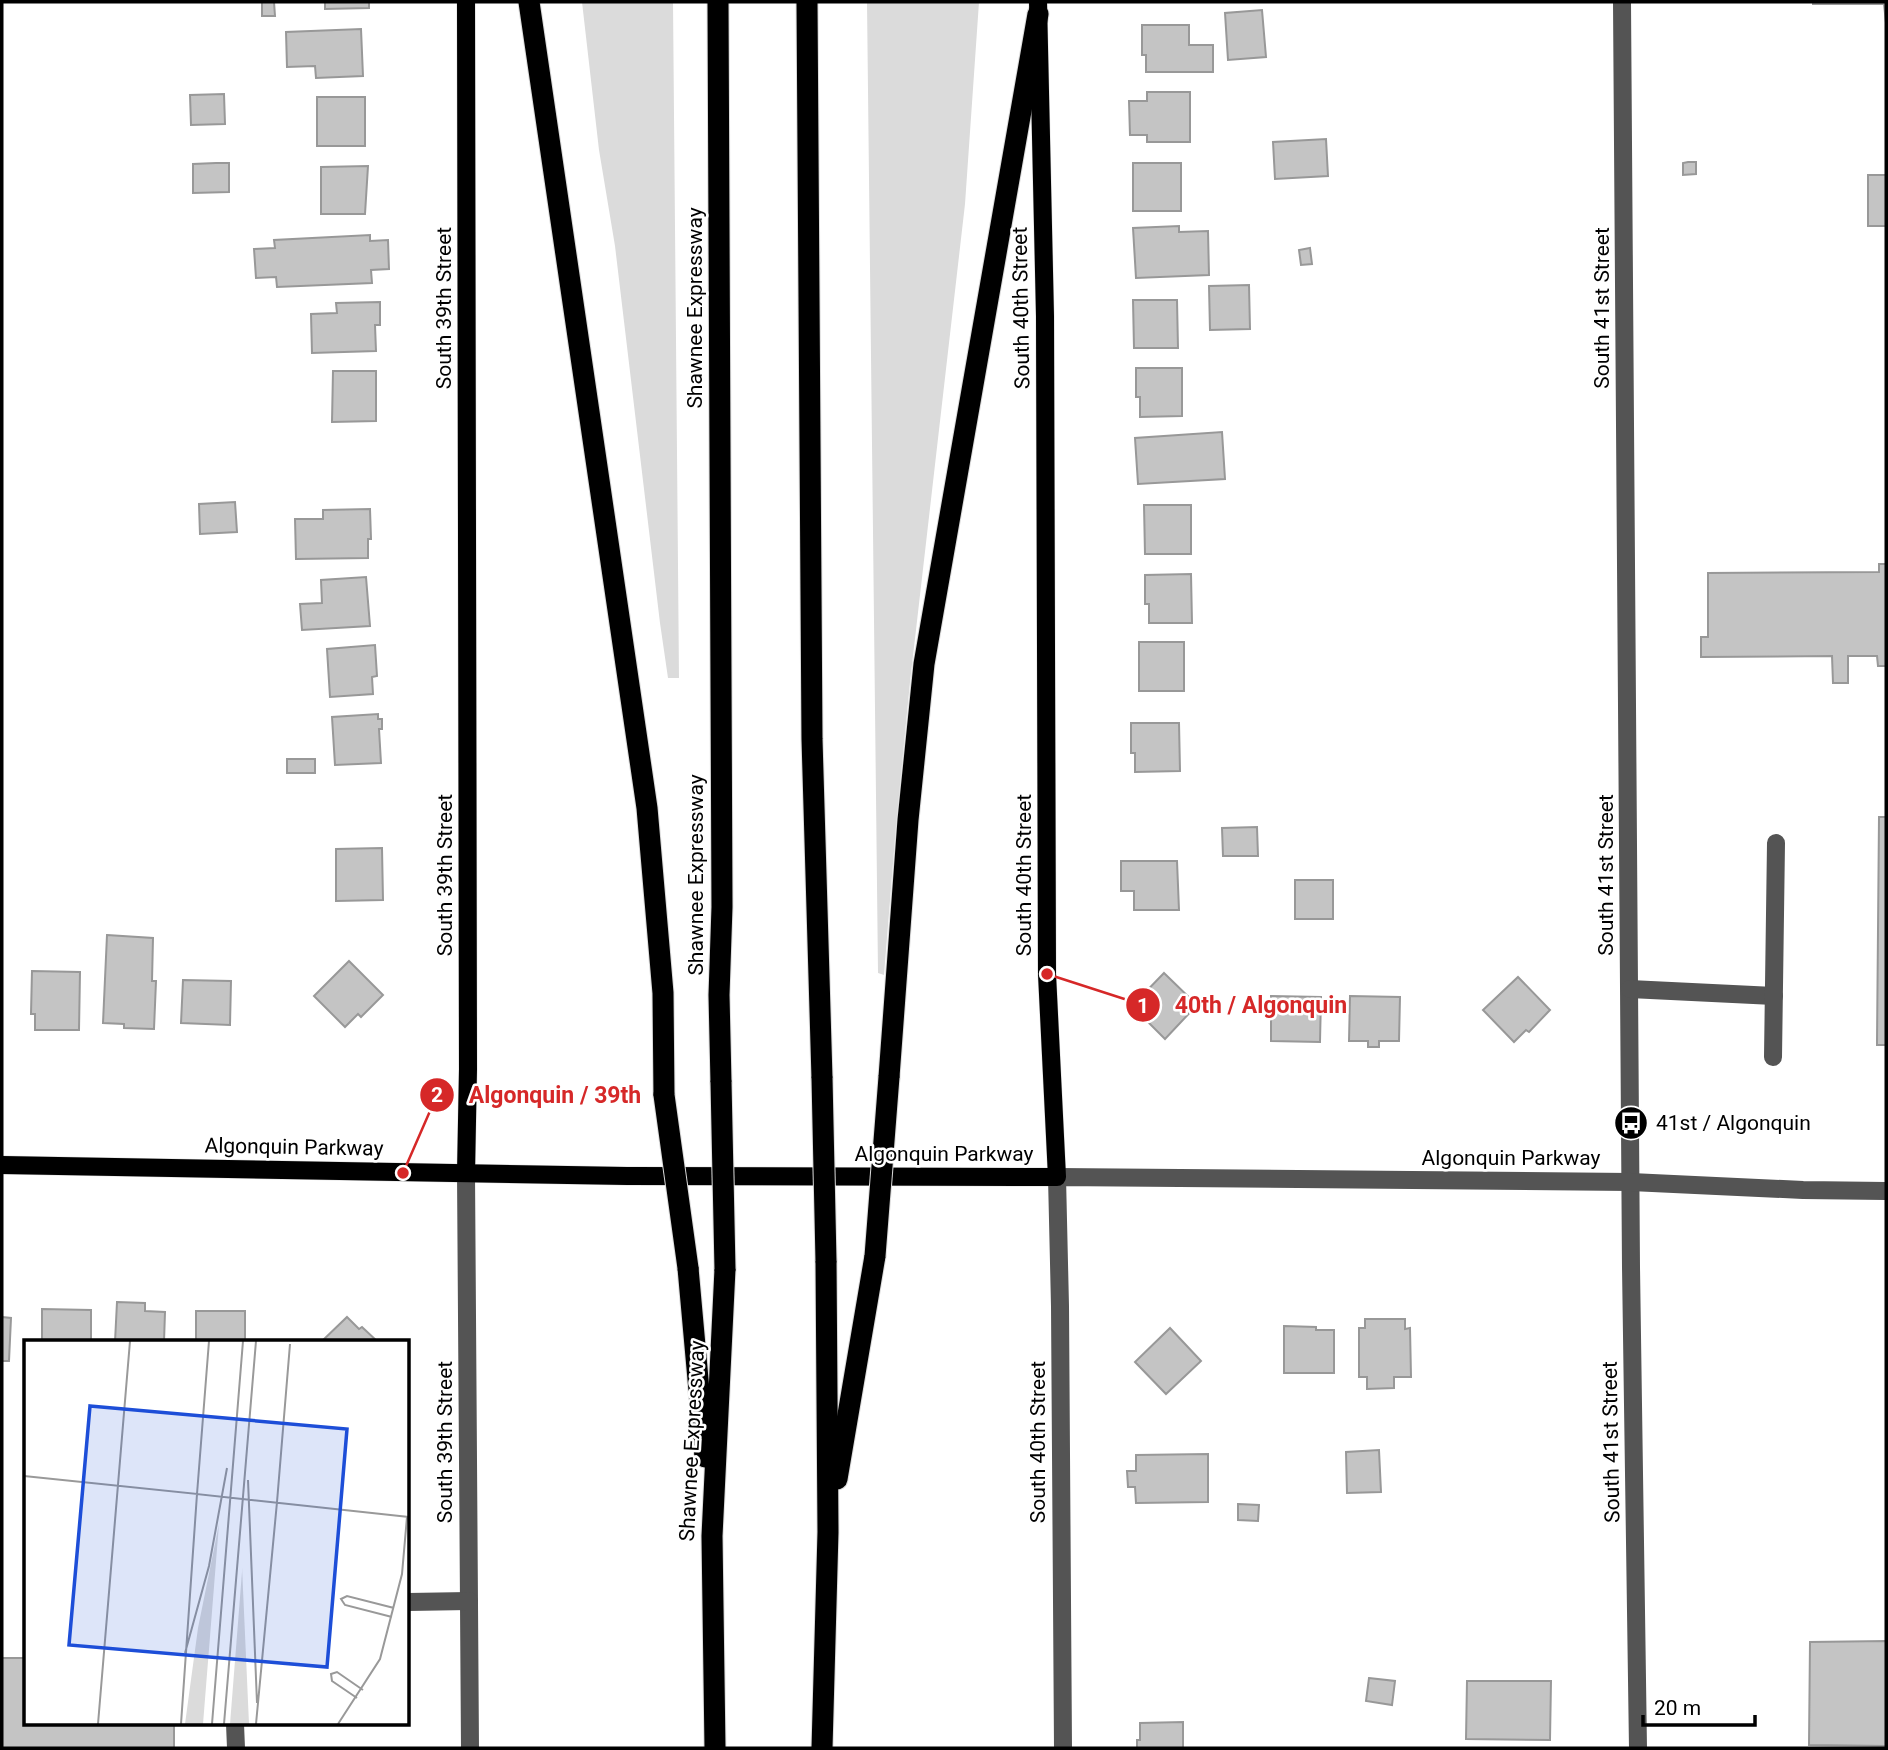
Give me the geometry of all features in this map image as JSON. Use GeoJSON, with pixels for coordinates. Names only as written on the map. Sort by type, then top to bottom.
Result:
{"type":"FeatureCollection","features":[{"type":"Feature","properties":{"kind":"highway"},"geometry":{"type":"LineString","coordinates":[[529,2],[648,808],[663,993],[664,1095],[688,1268],[712,1536]]}},
{"type":"Feature","properties":{"kind":"highway","name":"Shawnee Expressway"},"geometry":{"type":"LineString","coordinates":[[715,1748],[712,1536],[725,1269],[719,995],[722,879],[718,2]]}},
{"type":"Feature","properties":{"kind":"highway"},"geometry":{"type":"LineString","coordinates":[[807,2],[812,739],[826,1261],[828,1532],[822,1748]]}},
{"type":"Feature","properties":{"kind":"highway"},"geometry":{"type":"LineString","coordinates":[[828,1532],[875,1256],[908,820],[924,664],[1038,8]]}},
{"type":"Feature","properties":{"kind":"main road","name":"South 39th Street"},"geometry":{"type":"LineString","coordinates":[[466,2],[466,1172]]}},
{"type":"Feature","properties":{"kind":"main road","name":"South 40th Street"},"geometry":{"type":"LineString","coordinates":[[1038,8],[1045,330],[1047,974],[1057,1177]]}},
{"type":"Feature","properties":{"kind":"main road","name":"Algonquin Parkway"},"geometry":{"type":"LineString","coordinates":[[2,1165],[627,1176],[1057,1177]]}},
{"type":"Feature","properties":{"kind":"street","name":"South 41st Street"},"geometry":{"type":"LineString","coordinates":[[1622,2],[1637,1748]]}},
{"type":"Feature","properties":{"kind":"street"},"geometry":{"type":"LineString","coordinates":[[1773,1057],[1776,843]]}},
{"type":"Feature","properties":{"kind":"street"},"geometry":{"type":"LineString","coordinates":[[1630,989],[1774,996]]}},
{"type":"Feature","properties":{"kind":"street","name":"South 39th Street"},"geometry":{"type":"LineString","coordinates":[[466,1172],[470,1748]]}},
{"type":"Feature","properties":{"kind":"street","name":"Algonquin Parkway"},"geometry":{"type":"LineString","coordinates":[[1057,1177],[1631,1182],[1886,1191]]}},
{"type":"Feature","properties":{"kind":"street","name":"South 40th Street"},"geometry":{"type":"LineString","coordinates":[[1057,1177],[1063,1748]]}},
{"type":"Feature","properties":{"kind":"street"},"geometry":{"type":"LineString","coordinates":[[410,1602],[469,1601]]}},
{"type":"Feature","properties":{"kind":"street"},"geometry":{"type":"LineString","coordinates":[[235,1726],[236,1748]]}},
{"type":"Feature","properties":{"kind":"shaded area"},"geometry":{"type":"Polygon","coordinates":[[[582,2],[673,2],[679,678],[668,678],[660,623],[615,246],[599,150],[582,2]]]}},
{"type":"Feature","properties":{"kind":"shaded area"},"geometry":{"type":"Polygon","coordinates":[[[867,2],[979,2],[965,204],[910,682],[884,975],[878,973],[867,2]]]}},
{"type":"Feature","properties":{"kind":"building"},"geometry":{"type":"Polygon","coordinates":[[[262,2],[274,2],[275,16],[262,16],[262,2]]]}},
{"type":"Feature","properties":{"kind":"building"},"geometry":{"type":"Polygon","coordinates":[[[325,2],[369,2],[369,8],[325,9],[325,2]]]}},
{"type":"Feature","properties":{"kind":"building"},"geometry":{"type":"Polygon","coordinates":[[[1813,2],[1886,2],[1886,23],[1884,4],[1813,2]]]}},
{"type":"Feature","properties":{"kind":"building"},"geometry":{"type":"Polygon","coordinates":[[[1262,10],[1266,57],[1228,60],[1225,13],[1262,10]]]}},
{"type":"Feature","properties":{"kind":"building"},"geometry":{"type":"Polygon","coordinates":[[[1142,25],[1189,25],[1189,45],[1213,45],[1213,72],[1146,72],[1146,55],[1142,55],[1142,25]]]}},
{"type":"Feature","properties":{"kind":"building"},"geometry":{"type":"Polygon","coordinates":[[[361,29],[363,76],[316,78],[315,66],[287,67],[286,32],[361,29]]]}},
{"type":"Feature","properties":{"kind":"building"},"geometry":{"type":"Polygon","coordinates":[[[1147,92],[1190,92],[1190,142],[1147,142],[1147,135],[1130,135],[1129,101],[1147,101],[1147,92]]]}},
{"type":"Feature","properties":{"kind":"building"},"geometry":{"type":"Polygon","coordinates":[[[224,94],[225,124],[191,125],[190,95],[224,94]]]}},
{"type":"Feature","properties":{"kind":"building"},"geometry":{"type":"Polygon","coordinates":[[[317,97],[365,97],[365,146],[317,146],[317,97]]]}},
{"type":"Feature","properties":{"kind":"building"},"geometry":{"type":"Polygon","coordinates":[[[1326,139],[1328,176],[1275,179],[1273,142],[1326,139]]]}},
{"type":"Feature","properties":{"kind":"building"},"geometry":{"type":"Polygon","coordinates":[[[1696,162],[1696,174],[1683,175],[1683,163],[1696,162]]]}},
{"type":"Feature","properties":{"kind":"building"},"geometry":{"type":"Polygon","coordinates":[[[229,163],[229,192],[193,193],[193,164],[229,163]]]}},
{"type":"Feature","properties":{"kind":"building"},"geometry":{"type":"Polygon","coordinates":[[[1133,163],[1181,163],[1181,211],[1133,211],[1133,163]]]}},
{"type":"Feature","properties":{"kind":"building"},"geometry":{"type":"Polygon","coordinates":[[[368,166],[365,214],[321,214],[321,167],[368,166]]]}},
{"type":"Feature","properties":{"kind":"building"},"geometry":{"type":"Polygon","coordinates":[[[1868,175],[1886,175],[1886,226],[1868,226],[1868,175]]]}},
{"type":"Feature","properties":{"kind":"building"},"geometry":{"type":"Polygon","coordinates":[[[1179,226],[1179,232],[1208,231],[1209,275],[1136,278],[1133,228],[1179,226]]]}},
{"type":"Feature","properties":{"kind":"building"},"geometry":{"type":"Polygon","coordinates":[[[370,235],[370,241],[388,240],[389,269],[371,270],[372,283],[277,287],[276,277],[256,278],[254,249],[275,248],[274,240],[370,235]]]}},
{"type":"Feature","properties":{"kind":"building"},"geometry":{"type":"Polygon","coordinates":[[[1310,248],[1312,264],[1301,265],[1299,250],[1310,248]]]}},
{"type":"Feature","properties":{"kind":"building"},"geometry":{"type":"Polygon","coordinates":[[[1249,285],[1250,329],[1210,330],[1209,286],[1249,285]]]}},
{"type":"Feature","properties":{"kind":"building"},"geometry":{"type":"Polygon","coordinates":[[[1133,300],[1177,300],[1178,348],[1134,348],[1133,300]]]}},
{"type":"Feature","properties":{"kind":"building"},"geometry":{"type":"Polygon","coordinates":[[[380,302],[380,325],[375,325],[376,351],[312,353],[311,314],[337,313],[336,303],[380,302]]]}},
{"type":"Feature","properties":{"kind":"building"},"geometry":{"type":"Polygon","coordinates":[[[1136,368],[1182,368],[1182,416],[1140,417],[1140,397],[1136,397],[1136,368]]]}},
{"type":"Feature","properties":{"kind":"building"},"geometry":{"type":"Polygon","coordinates":[[[333,371],[376,371],[376,421],[332,422],[333,371]]]}},
{"type":"Feature","properties":{"kind":"building"},"geometry":{"type":"Polygon","coordinates":[[[1222,432],[1225,479],[1138,484],[1135,438],[1222,432]]]}},
{"type":"Feature","properties":{"kind":"building"},"geometry":{"type":"Polygon","coordinates":[[[235,502],[237,532],[200,534],[199,504],[235,502]]]}},
{"type":"Feature","properties":{"kind":"building"},"geometry":{"type":"Polygon","coordinates":[[[1144,505],[1191,505],[1191,554],[1145,554],[1144,505]]]}},
{"type":"Feature","properties":{"kind":"building"},"geometry":{"type":"Polygon","coordinates":[[[370,509],[371,539],[368,539],[368,558],[296,559],[295,519],[323,519],[323,510],[370,509]]]}},
{"type":"Feature","properties":{"kind":"building"},"geometry":{"type":"Polygon","coordinates":[[[1879,564],[1886,564],[1886,666],[1878,666],[1877,656],[1848,656],[1848,683],[1833,683],[1832,656],[1701,657],[1701,637],[1708,637],[1708,573],[1879,572],[1879,564]]]}},
{"type":"Feature","properties":{"kind":"building"},"geometry":{"type":"Polygon","coordinates":[[[1191,574],[1192,623],[1149,623],[1149,604],[1145,604],[1145,575],[1191,574]]]}},
{"type":"Feature","properties":{"kind":"building"},"geometry":{"type":"Polygon","coordinates":[[[366,577],[370,626],[302,630],[300,604],[322,603],[321,580],[366,577]]]}},
{"type":"Feature","properties":{"kind":"building"},"geometry":{"type":"Polygon","coordinates":[[[1139,642],[1184,642],[1184,691],[1139,691],[1139,642]]]}},
{"type":"Feature","properties":{"kind":"building"},"geometry":{"type":"Polygon","coordinates":[[[375,645],[377,676],[372,677],[373,694],[330,697],[327,649],[375,645]]]}},
{"type":"Feature","properties":{"kind":"building"},"geometry":{"type":"Polygon","coordinates":[[[378,714],[378,719],[382,719],[382,729],[379,729],[381,763],[335,765],[332,717],[378,714]]]}},
{"type":"Feature","properties":{"kind":"building"},"geometry":{"type":"Polygon","coordinates":[[[1131,723],[1179,723],[1180,771],[1135,772],[1135,753],[1131,753],[1131,723]]]}},
{"type":"Feature","properties":{"kind":"building"},"geometry":{"type":"Polygon","coordinates":[[[287,759],[315,759],[315,773],[287,773],[287,759]]]}},
{"type":"Feature","properties":{"kind":"building"},"geometry":{"type":"Polygon","coordinates":[[[1879,817],[1886,817],[1886,1045],[1877,1045],[1879,817]]]}},
{"type":"Feature","properties":{"kind":"building"},"geometry":{"type":"Polygon","coordinates":[[[1257,827],[1258,856],[1223,856],[1222,828],[1257,827]]]}},
{"type":"Feature","properties":{"kind":"building"},"geometry":{"type":"Polygon","coordinates":[[[382,848],[383,900],[336,901],[336,849],[382,848]]]}},
{"type":"Feature","properties":{"kind":"building"},"geometry":{"type":"Polygon","coordinates":[[[1121,861],[1177,861],[1179,910],[1134,910],[1134,891],[1121,891],[1121,861]]]}},
{"type":"Feature","properties":{"kind":"building"},"geometry":{"type":"Polygon","coordinates":[[[1295,880],[1333,880],[1333,919],[1295,919],[1295,880]]]}},
{"type":"Feature","properties":{"kind":"building"},"geometry":{"type":"Polygon","coordinates":[[[107,935],[153,938],[152,981],[156,981],[154,1029],[124,1028],[124,1024],[103,1023],[107,935]]]}},
{"type":"Feature","properties":{"kind":"building"},"geometry":{"type":"Polygon","coordinates":[[[349,961],[383,995],[361,1017],[358,1014],[345,1027],[314,996],[349,961]]]}},
{"type":"Feature","properties":{"kind":"building"},"geometry":{"type":"Polygon","coordinates":[[[32,971],[80,972],[79,1030],[35,1030],[35,1014],[31,1014],[32,971]]]}},
{"type":"Feature","properties":{"kind":"building"},"geometry":{"type":"Polygon","coordinates":[[[1164,973],[1197,1005],[1165,1039],[1132,1006],[1164,973]]]}},
{"type":"Feature","properties":{"kind":"building"},"geometry":{"type":"Polygon","coordinates":[[[1518,977],[1550,1010],[1529,1032],[1526,1030],[1514,1042],[1483,1010],[1518,977]]]}},
{"type":"Feature","properties":{"kind":"building"},"geometry":{"type":"Polygon","coordinates":[[[183,980],[231,981],[230,1025],[181,1023],[183,980]]]}},
{"type":"Feature","properties":{"kind":"building"},"geometry":{"type":"Polygon","coordinates":[[[1271,996],[1321,997],[1320,1042],[1271,1041],[1271,996]]]}},
{"type":"Feature","properties":{"kind":"building"},"geometry":{"type":"Polygon","coordinates":[[[1350,996],[1400,997],[1399,1041],[1379,1041],[1379,1047],[1368,1047],[1368,1041],[1349,1041],[1350,996]]]}},
{"type":"Feature","properties":{"kind":"building"},"geometry":{"type":"Polygon","coordinates":[[[117,1302],[145,1303],[145,1311],[165,1312],[164,1340],[115,1340],[117,1302]]]}},
{"type":"Feature","properties":{"kind":"building"},"geometry":{"type":"Polygon","coordinates":[[[42,1309],[91,1310],[91,1340],[42,1340],[42,1309]]]}},
{"type":"Feature","properties":{"kind":"building"},"geometry":{"type":"Polygon","coordinates":[[[196,1311],[245,1311],[245,1340],[196,1340],[196,1311]]]}},
{"type":"Feature","properties":{"kind":"building"},"geometry":{"type":"Polygon","coordinates":[[[2,1317],[11,1318],[9,1361],[2,1361],[2,1317]]]}},
{"type":"Feature","properties":{"kind":"building"},"geometry":{"type":"Polygon","coordinates":[[[347,1317],[376,1340],[323,1340],[347,1317]]]}},
{"type":"Feature","properties":{"kind":"building"},"geometry":{"type":"Polygon","coordinates":[[[1365,1319],[1405,1319],[1405,1329],[1410,1328],[1411,1377],[1394,1377],[1394,1388],[1367,1389],[1367,1377],[1359,1377],[1359,1328],[1365,1328],[1365,1319]]]}},
{"type":"Feature","properties":{"kind":"building"},"geometry":{"type":"Polygon","coordinates":[[[1284,1326],[1334,1330],[1334,1373],[1284,1373],[1284,1326]]]}},
{"type":"Feature","properties":{"kind":"building"},"geometry":{"type":"Polygon","coordinates":[[[1170,1328],[1201,1361],[1166,1394],[1135,1362],[1170,1328]]]}},
{"type":"Feature","properties":{"kind":"building"},"geometry":{"type":"Polygon","coordinates":[[[1379,1450],[1381,1492],[1347,1493],[1346,1452],[1379,1450]]]}},
{"type":"Feature","properties":{"kind":"building"},"geometry":{"type":"Polygon","coordinates":[[[1208,1454],[1208,1502],[1136,1503],[1135,1487],[1128,1487],[1127,1471],[1136,1471],[1136,1455],[1208,1454]]]}},
{"type":"Feature","properties":{"kind":"building"},"geometry":{"type":"Polygon","coordinates":[[[1238,1504],[1259,1505],[1258,1521],[1238,1520],[1238,1504]]]}},
{"type":"Feature","properties":{"kind":"building"},"geometry":{"type":"Polygon","coordinates":[[[1886,1641],[1886,1746],[1809,1745],[1810,1642],[1886,1641]]]}},
{"type":"Feature","properties":{"kind":"building"},"geometry":{"type":"Polygon","coordinates":[[[2,1658],[24,1658],[24,1726],[174,1726],[174,1748],[2,1748],[2,1658]]]}},
{"type":"Feature","properties":{"kind":"building"},"geometry":{"type":"Polygon","coordinates":[[[1369,1678],[1395,1681],[1392,1705],[1366,1701],[1369,1678]]]}},
{"type":"Feature","properties":{"kind":"building"},"geometry":{"type":"Polygon","coordinates":[[[1467,1681],[1551,1681],[1550,1740],[1466,1739],[1467,1681]]]}},
{"type":"Feature","properties":{"kind":"building"},"geometry":{"type":"Polygon","coordinates":[[[1183,1722],[1183,1748],[1137,1748],[1140,1723],[1183,1722]]]}},
{"type":"Feature","properties":{"kind":"place","name":"40th / Algonquin"},"geometry":{"type":"Point","coordinates":[1047,974]}},
{"type":"Feature","properties":{"kind":"place","name":"41st / Algonquin"},"geometry":{"type":"Point","coordinates":[1631,1123]}},
{"type":"Feature","properties":{"kind":"place","name":"Algonquin / 39th"},"geometry":{"type":"Point","coordinates":[403,1173]}}]}
